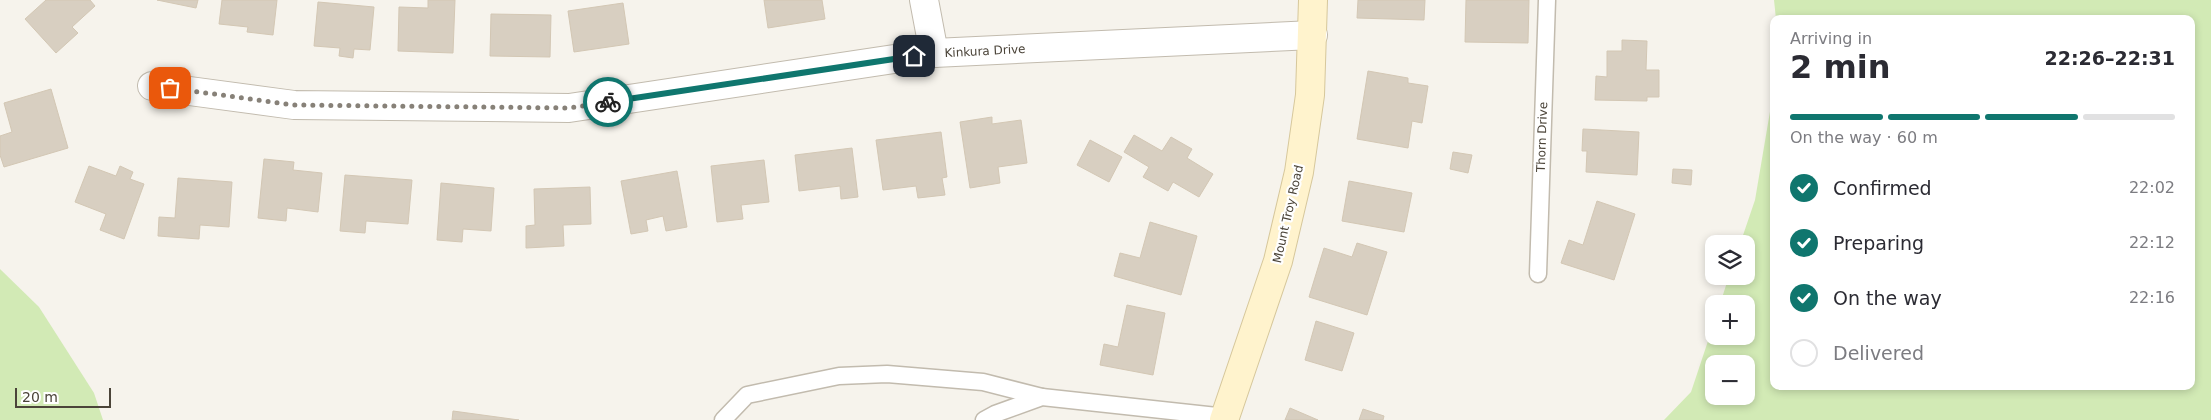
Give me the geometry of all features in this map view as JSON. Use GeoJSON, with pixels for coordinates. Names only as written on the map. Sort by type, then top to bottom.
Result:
{"type":"FeatureCollection","features":[{"type":"Feature","properties":{"kind":"street"},"geometry":{"type":"LineString","coordinates":[[924,0],[934,53]]}},
{"type":"Feature","properties":{"kind":"street","name":"Mount Troy Road"},"geometry":{"type":"LineString","coordinates":[[1225,418],[1278,261],[1299,172],[1310,95],[1313,0]]}},
{"type":"Feature","properties":{"kind":"street","name":"Kinkura Drive"},"geometry":{"type":"LineString","coordinates":[[152,86],[294,105],[569,108],[934,53],[1313,35]]}},
{"type":"Feature","properties":{"kind":"lane","name":"Thorn Drive"},"geometry":{"type":"LineString","coordinates":[[1538,274],[1547,0]]}},
{"type":"Feature","properties":{"kind":"lane"},"geometry":{"type":"LineString","coordinates":[[723,420],[747,395],[839,376],[887,374],[983,382],[1042,397],[1225,418]]}},
{"type":"Feature","properties":{"kind":"lane"},"geometry":{"type":"LineString","coordinates":[[984,420],[995,414],[1042,397]]}},
{"type":"Feature","properties":{"kind":"green space"},"geometry":{"type":"Polygon","coordinates":[[[1774,0],[2211,0],[2211,420],[1664,420],[1691,392],[1707,345],[1755,345],[1755,295],[1723,295],[1726,285],[1755,285],[1755,235],[1743,235],[1755,200],[1770,112],[1770,390],[2195,390],[2195,15],[1776,15],[1774,0]]]}},
{"type":"Feature","properties":{"kind":"green space"},"geometry":{"type":"Polygon","coordinates":[[[0,269],[39,307],[94,393],[103,420],[0,420],[0,269]]]}},
{"type":"Feature","properties":{"kind":"building"},"geometry":{"type":"Polygon","coordinates":[[[46,0],[90,0],[95,6],[72,27],[78,33],[56,53],[25,19],[46,0]]]}},
{"type":"Feature","properties":{"kind":"building"},"geometry":{"type":"Polygon","coordinates":[[[157,0],[198,0],[196,8],[157,0]]]}},
{"type":"Feature","properties":{"kind":"building"},"geometry":{"type":"Polygon","coordinates":[[[222,0],[277,0],[273,35],[247,32],[248,27],[219,24],[222,0]]]}},
{"type":"Feature","properties":{"kind":"building"},"geometry":{"type":"Polygon","coordinates":[[[428,0],[455,0],[453,53],[398,51],[399,7],[428,8],[428,0]]]}},
{"type":"Feature","properties":{"kind":"building"},"geometry":{"type":"Polygon","coordinates":[[[764,0],[822,0],[825,19],[768,28],[764,0]]]}},
{"type":"Feature","properties":{"kind":"building"},"geometry":{"type":"Polygon","coordinates":[[[1358,0],[1425,0],[1424,20],[1357,18],[1358,0]]]}},
{"type":"Feature","properties":{"kind":"building"},"geometry":{"type":"Polygon","coordinates":[[[1466,0],[1529,0],[1528,43],[1465,42],[1466,0]]]}},
{"type":"Feature","properties":{"kind":"building"},"geometry":{"type":"Polygon","coordinates":[[[318,2],[374,7],[370,50],[354,49],[353,58],[339,56],[340,48],[314,46],[318,2]]]}},
{"type":"Feature","properties":{"kind":"building"},"geometry":{"type":"Polygon","coordinates":[[[623,3],[629,44],[574,52],[568,11],[623,3]]]}},
{"type":"Feature","properties":{"kind":"building"},"geometry":{"type":"Polygon","coordinates":[[[491,14],[551,15],[550,57],[490,56],[491,14]]]}},
{"type":"Feature","properties":{"kind":"building"},"geometry":{"type":"Polygon","coordinates":[[[1622,40],[1647,41],[1646,70],[1659,70],[1659,97],[1647,97],[1647,101],[1595,100],[1596,76],[1607,77],[1607,51],[1622,51],[1622,40]]]}},
{"type":"Feature","properties":{"kind":"building"},"geometry":{"type":"Polygon","coordinates":[[[1368,71],[1408,78],[1408,83],[1428,86],[1422,123],[1412,121],[1408,148],[1357,139],[1368,71]]]}},
{"type":"Feature","properties":{"kind":"building"},"geometry":{"type":"Polygon","coordinates":[[[51,89],[68,148],[4,167],[0,155],[0,136],[12,132],[4,103],[51,89]]]}},
{"type":"Feature","properties":{"kind":"building"},"geometry":{"type":"Polygon","coordinates":[[[992,117],[992,124],[1021,120],[1027,163],[998,167],[1000,183],[970,188],[960,122],[992,117]]]}},
{"type":"Feature","properties":{"kind":"building"},"geometry":{"type":"Polygon","coordinates":[[[1583,129],[1639,132],[1637,175],[1586,172],[1587,151],[1582,151],[1583,129]]]}},
{"type":"Feature","properties":{"kind":"building"},"geometry":{"type":"Polygon","coordinates":[[[941,132],[947,177],[942,178],[945,195],[918,198],[916,186],[883,190],[876,140],[941,132]]]}},
{"type":"Feature","properties":{"kind":"building"},"geometry":{"type":"Polygon","coordinates":[[[1134,135],[1162,151],[1171,137],[1192,149],[1187,158],[1213,174],[1199,197],[1173,182],[1168,191],[1143,177],[1149,167],[1124,152],[1134,135]]]}},
{"type":"Feature","properties":{"kind":"building"},"geometry":{"type":"Polygon","coordinates":[[[1090,140],[1122,157],[1109,182],[1077,165],[1090,140]]]}},
{"type":"Feature","properties":{"kind":"building"},"geometry":{"type":"Polygon","coordinates":[[[852,148],[858,197],[841,199],[840,186],[799,191],[795,155],[852,148]]]}},
{"type":"Feature","properties":{"kind":"building"},"geometry":{"type":"Polygon","coordinates":[[[1453,152],[1472,155],[1468,173],[1450,169],[1453,152]]]}},
{"type":"Feature","properties":{"kind":"building"},"geometry":{"type":"Polygon","coordinates":[[[264,159],[294,162],[293,170],[322,173],[318,212],[287,208],[286,221],[258,218],[264,159]]]}},
{"type":"Feature","properties":{"kind":"building"},"geometry":{"type":"Polygon","coordinates":[[[764,160],[769,202],[741,205],[743,219],[717,222],[711,166],[764,160]]]}},
{"type":"Feature","properties":{"kind":"building"},"geometry":{"type":"Polygon","coordinates":[[[89,166],[116,176],[120,166],[133,172],[130,179],[144,184],[124,239],[100,230],[106,214],[75,202],[89,166]]]}},
{"type":"Feature","properties":{"kind":"building"},"geometry":{"type":"Polygon","coordinates":[[[1673,169],[1692,170],[1691,185],[1672,183],[1673,169]]]}},
{"type":"Feature","properties":{"kind":"building"},"geometry":{"type":"Polygon","coordinates":[[[677,171],[687,227],[666,231],[663,216],[646,220],[648,231],[631,234],[621,181],[677,171]]]}},
{"type":"Feature","properties":{"kind":"building"},"geometry":{"type":"Polygon","coordinates":[[[345,175],[412,180],[408,224],[366,221],[365,233],[340,231],[345,175]]]}},
{"type":"Feature","properties":{"kind":"building"},"geometry":{"type":"Polygon","coordinates":[[[178,178],[232,182],[229,227],[200,225],[199,239],[158,236],[159,217],[175,218],[178,178]]]}},
{"type":"Feature","properties":{"kind":"building"},"geometry":{"type":"Polygon","coordinates":[[[1349,181],[1412,193],[1404,232],[1342,221],[1349,181]]]}},
{"type":"Feature","properties":{"kind":"building"},"geometry":{"type":"Polygon","coordinates":[[[441,183],[494,188],[491,231],[463,229],[462,242],[437,240],[441,183]]]}},
{"type":"Feature","properties":{"kind":"building"},"geometry":{"type":"Polygon","coordinates":[[[590,187],[591,224],[563,225],[564,246],[526,248],[526,226],[535,225],[534,189],[590,187]]]}},
{"type":"Feature","properties":{"kind":"building"},"geometry":{"type":"Polygon","coordinates":[[[1597,201],[1635,214],[1614,280],[1561,263],[1569,240],[1583,245],[1597,201]]]}},
{"type":"Feature","properties":{"kind":"building"},"geometry":{"type":"Polygon","coordinates":[[[1150,222],[1197,236],[1181,295],[1114,276],[1120,253],[1140,258],[1150,222]]]}},
{"type":"Feature","properties":{"kind":"building"},"geometry":{"type":"Polygon","coordinates":[[[1357,243],[1387,252],[1367,315],[1309,297],[1324,248],[1352,257],[1357,243]]]}},
{"type":"Feature","properties":{"kind":"building"},"geometry":{"type":"Polygon","coordinates":[[[1127,305],[1165,313],[1153,375],[1100,365],[1104,344],[1118,347],[1127,305]]]}},
{"type":"Feature","properties":{"kind":"building"},"geometry":{"type":"Polygon","coordinates":[[[1316,321],[1354,333],[1342,371],[1305,360],[1316,321]]]}},
{"type":"Feature","properties":{"kind":"building"},"geometry":{"type":"Polygon","coordinates":[[[1290,408],[1318,420],[1285,420],[1290,408]]]}},
{"type":"Feature","properties":{"kind":"building"},"geometry":{"type":"Polygon","coordinates":[[[1363,409],[1384,416],[1383,420],[1359,420],[1363,409]]]}},
{"type":"Feature","properties":{"kind":"building"},"geometry":{"type":"Polygon","coordinates":[[[453,411],[519,420],[452,420],[453,411]]]}},
{"type":"Feature","properties":{"kind":"way so far"},"geometry":{"type":"LineString","coordinates":[[170,88],[294,105],[569,108],[608,102]]}},
{"type":"Feature","properties":{"kind":"route"},"geometry":{"type":"LineString","coordinates":[[608,102],[914,56]]}}]}
